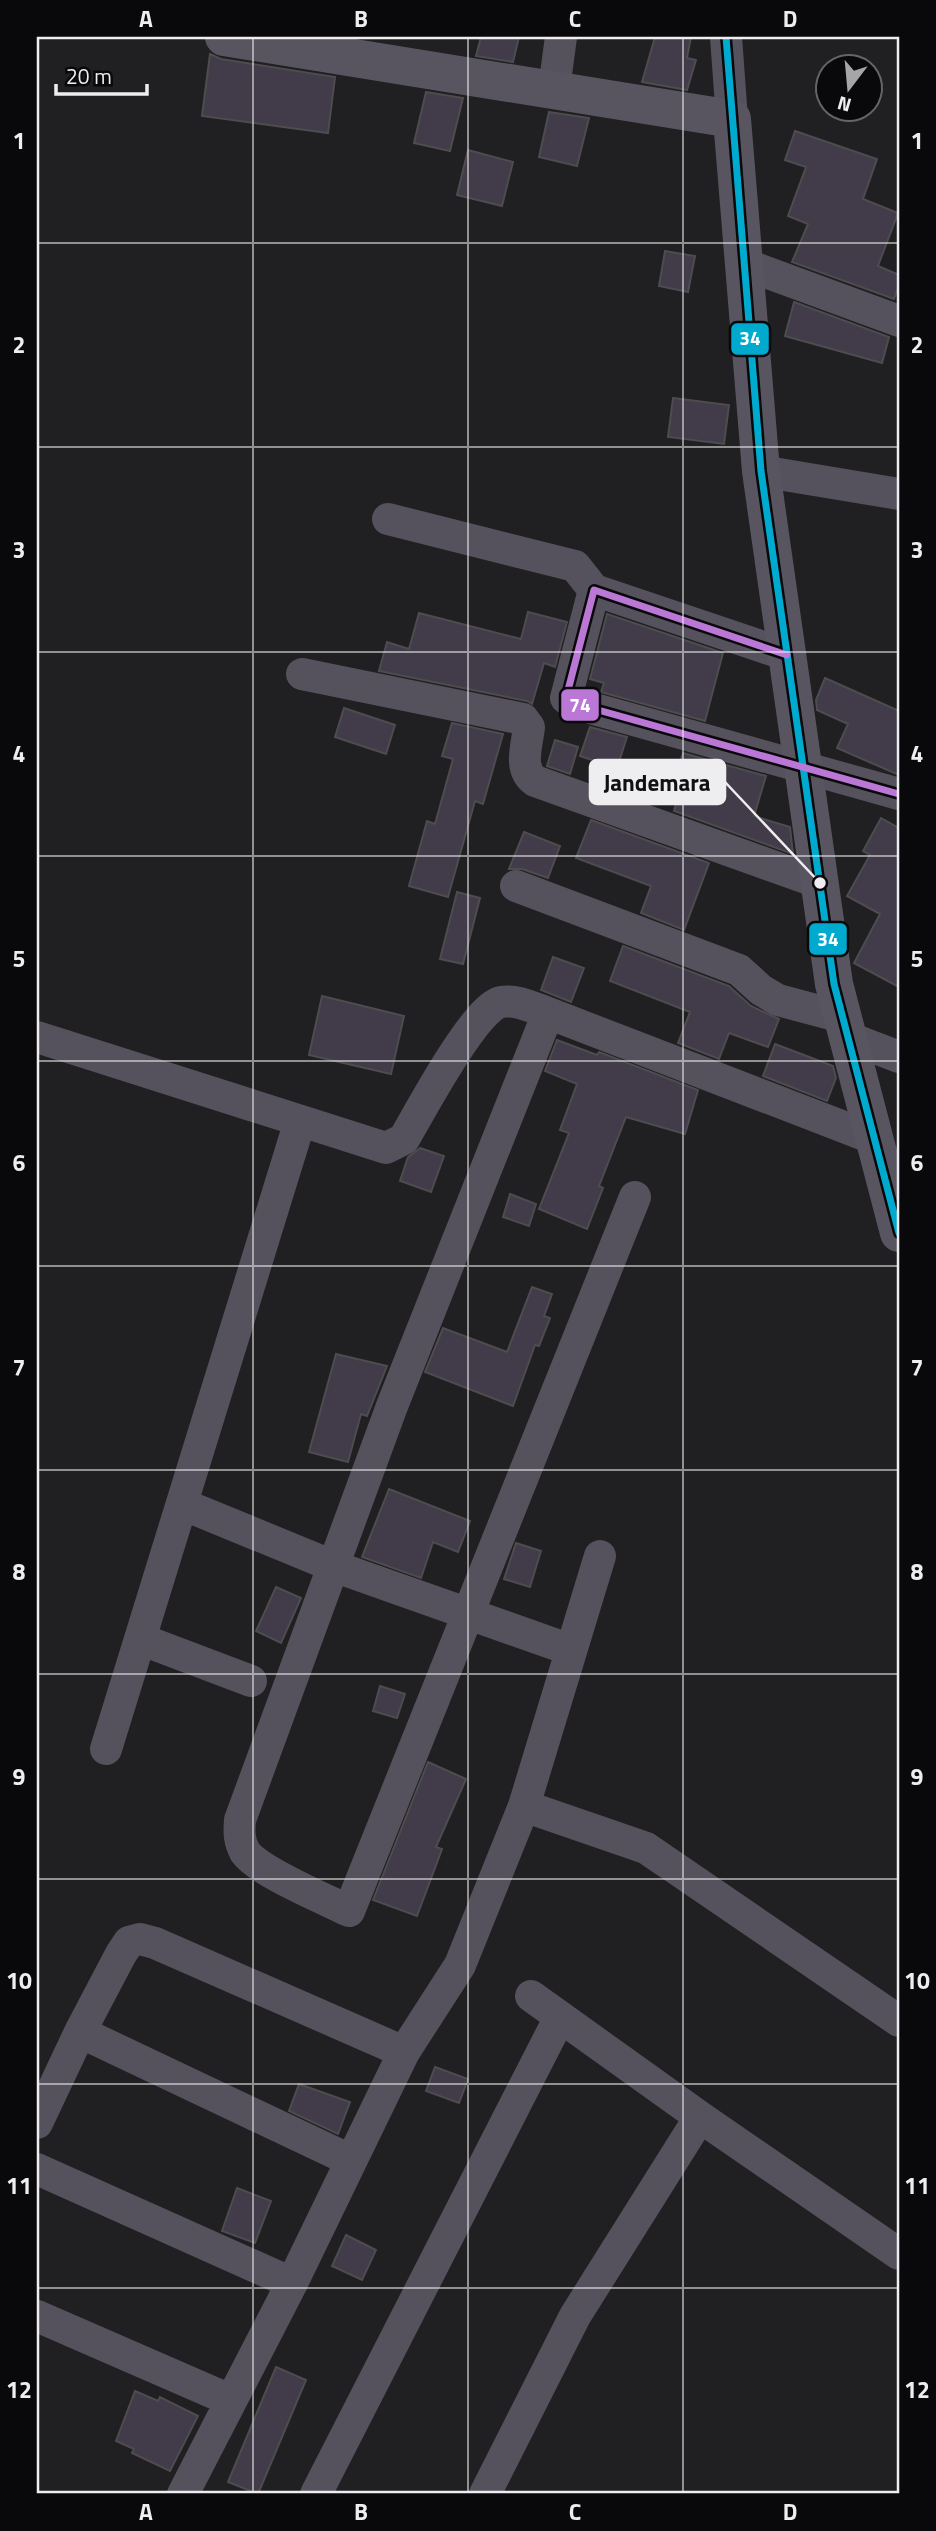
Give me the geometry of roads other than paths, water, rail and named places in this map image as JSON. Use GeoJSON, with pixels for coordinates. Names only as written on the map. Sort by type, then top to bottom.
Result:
{"type":"FeatureCollection","features":[{"type":"Feature","properties":{"kind":"street"},"geometry":{"type":"LineString","coordinates":[[224,37],[306,42],[554,89],[732,119]]}},
{"type":"Feature","properties":{"kind":"street"},"geometry":{"type":"LineString","coordinates":[[554,89],[561,37]]}},
{"type":"Feature","properties":{"kind":"street"},"geometry":{"type":"LineString","coordinates":[[726,37],[761,471],[834,984],[899,1233]]}},
{"type":"Feature","properties":{"kind":"street"},"geometry":{"type":"LineString","coordinates":[[744,264],[899,321]]}},
{"type":"Feature","properties":{"kind":"street"},"geometry":{"type":"LineString","coordinates":[[761,471],[899,495]]}},
{"type":"Feature","properties":{"kind":"street"},"geometry":{"type":"LineString","coordinates":[[388,519],[575,566],[594,590],[788,655]]}},
{"type":"Feature","properties":{"kind":"street"},"geometry":{"type":"LineString","coordinates":[[594,590],[567,693],[569,701],[899,794]]}},
{"type":"Feature","properties":{"kind":"street"},"geometry":{"type":"LineString","coordinates":[[302,674],[523,719],[529,727],[524,769],[535,781],[820,883]]}},
{"type":"Feature","properties":{"kind":"street"},"geometry":{"type":"LineString","coordinates":[[516,886],[738,970],[761,990],[778,1000],[845,1027],[899,1057]]}},
{"type":"Feature","properties":{"kind":"street"},"geometry":{"type":"LineString","coordinates":[[37,1037],[386,1148],[404,1139],[477,1020],[495,1004],[502,1001],[513,1002],[548,1013],[875,1139]]}},
{"type":"Feature","properties":{"kind":"street"},"geometry":{"type":"LineString","coordinates":[[548,1013],[392,1406],[240,1820],[238,1836],[246,1853],[261,1866],[349,1911],[635,1198]]}},
{"type":"Feature","properties":{"kind":"street"},"geometry":{"type":"LineString","coordinates":[[106,1749],[300,1121]]}},
{"type":"Feature","properties":{"kind":"street"},"geometry":{"type":"LineString","coordinates":[[182,1504],[334,1566],[571,1650]]}},
{"type":"Feature","properties":{"kind":"street"},"geometry":{"type":"LineString","coordinates":[[183,2494],[292,2283],[404,2052],[460,1965],[524,1806],[600,1556]]}},
{"type":"Feature","properties":{"kind":"street"},"geometry":{"type":"LineString","coordinates":[[140,1639],[251,1681]]}},
{"type":"Feature","properties":{"kind":"street"},"geometry":{"type":"LineString","coordinates":[[524,1806],[646,1848],[899,2021]]}},
{"type":"Feature","properties":{"kind":"street"},"geometry":{"type":"LineString","coordinates":[[37,2123],[79,2032],[129,1942],[140,1939],[155,1943],[404,2052]]}},
{"type":"Feature","properties":{"kind":"street"},"geometry":{"type":"LineString","coordinates":[[531,1996],[899,2254]]}},
{"type":"Feature","properties":{"kind":"street"},"geometry":{"type":"LineString","coordinates":[[316,2494],[559,2017]]}},
{"type":"Feature","properties":{"kind":"street"},"geometry":{"type":"LineString","coordinates":[[79,2032],[350,2160]]}},
{"type":"Feature","properties":{"kind":"street"},"geometry":{"type":"LineString","coordinates":[[485,2494],[575,2316],[700,2117]]}},
{"type":"Feature","properties":{"kind":"street"},"geometry":{"type":"LineString","coordinates":[[37,2169],[292,2283]]}},
{"type":"Feature","properties":{"kind":"street"},"geometry":{"type":"LineString","coordinates":[[37,2316],[230,2400]]}},
{"type":"Feature","properties":{"kind":"place","name":"Jandemara"},"geometry":{"type":"Point","coordinates":[820,883]}}]}
